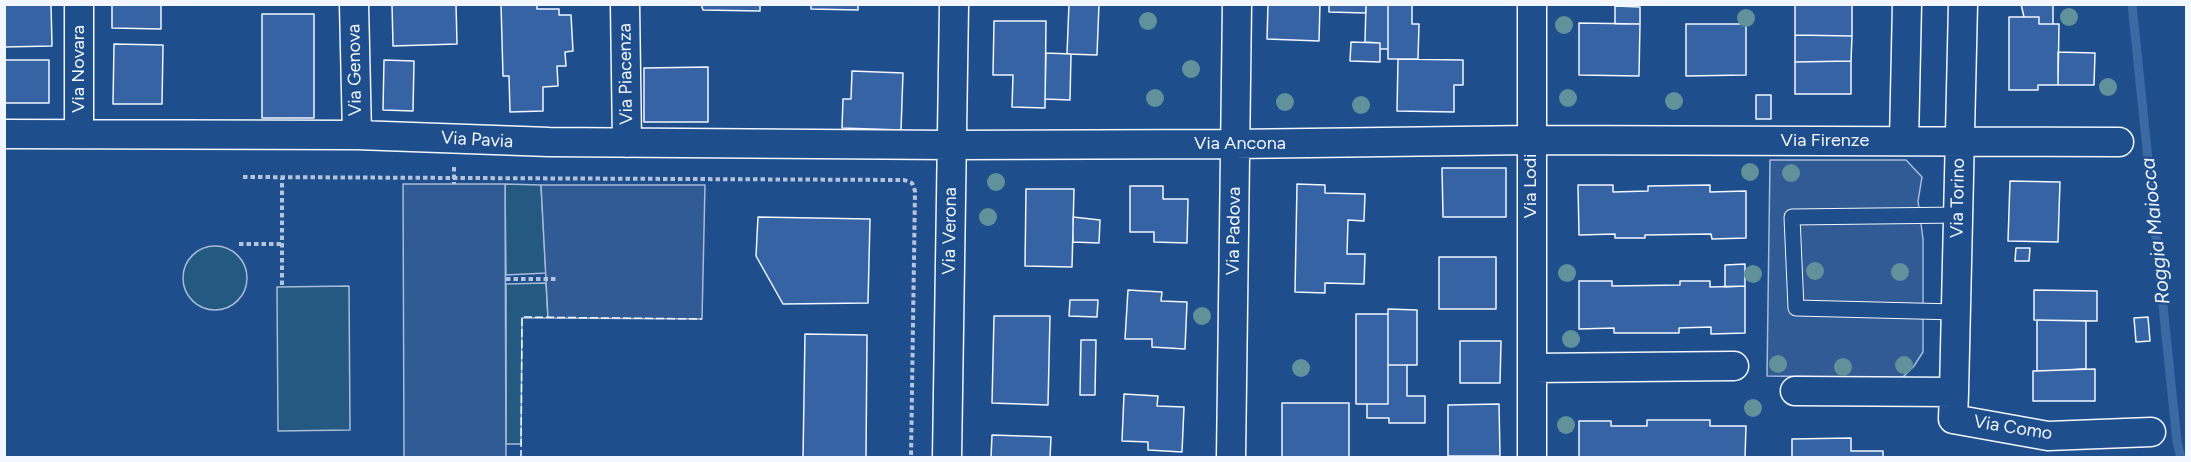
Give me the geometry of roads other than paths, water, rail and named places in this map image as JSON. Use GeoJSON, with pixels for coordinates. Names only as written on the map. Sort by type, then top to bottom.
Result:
{"type":"FeatureCollection","features":[{"type":"Feature","properties":{"kind":"street","name":"Via Novara"},"geometry":{"type":"LineString","coordinates":[[79,4],[79,134]]}},
{"type":"Feature","properties":{"kind":"street","name":"Via Genova"},"geometry":{"type":"LineString","coordinates":[[354,4],[357,135]]}},
{"type":"Feature","properties":{"kind":"street","name":"Via Piacenza"},"geometry":{"type":"LineString","coordinates":[[625,4],[627,143]]}},
{"type":"Feature","properties":{"kind":"street","name":"Via Verona"},"geometry":{"type":"LineString","coordinates":[[947,458],[950,145],[954,4]]}},
{"type":"Feature","properties":{"kind":"street","name":"Via Padova"},"geometry":{"type":"LineString","coordinates":[[1231,458],[1238,4]]}},
{"type":"Feature","properties":{"kind":"street","name":"Via Lodi"},"geometry":{"type":"LineString","coordinates":[[1532,4],[1532,458]]}},
{"type":"Feature","properties":{"kind":"street"},"geometry":{"type":"LineString","coordinates":[[1904,141],[1907,4]]}},
{"type":"Feature","properties":{"kind":"street","name":"Via Torino"},"geometry":{"type":"LineString","coordinates":[[1954,392],[1963,4]]}},
{"type":"Feature","properties":{"kind":"street","name":"Via Pavia"},"geometry":{"type":"LineString","coordinates":[[4,134],[357,135],[495,141],[950,145]]}},
{"type":"Feature","properties":{"kind":"street","name":"Via Ancona"},"geometry":{"type":"LineString","coordinates":[[950,145],[1531,140]]}},
{"type":"Feature","properties":{"kind":"street","name":"Via Firenze"},"geometry":{"type":"LineString","coordinates":[[1531,140],[2119,142]]}},
{"type":"Feature","properties":{"kind":"street"},"geometry":{"type":"LineString","coordinates":[[1532,368],[1734,366]]}},
{"type":"Feature","properties":{"kind":"street"},"geometry":{"type":"LineString","coordinates":[[1795,391],[1954,392]]}},
{"type":"Feature","properties":{"kind":"street","name":"Via Como"},"geometry":{"type":"LineString","coordinates":[[1954,392],[1953,419],[2048,436],[2151,432]]}},
{"type":"Feature","properties":{"kind":"lane"},"geometry":{"type":"LineString","coordinates":[[1956,312],[1796,308],[1792,217],[1959,215]]}},
{"type":"Feature","properties":{"kind":"waterway","name":"Roggia Maiocca"},"geometry":{"type":"LineString","coordinates":[[2132,4],[2177,442],[2181,458]]}}]}
